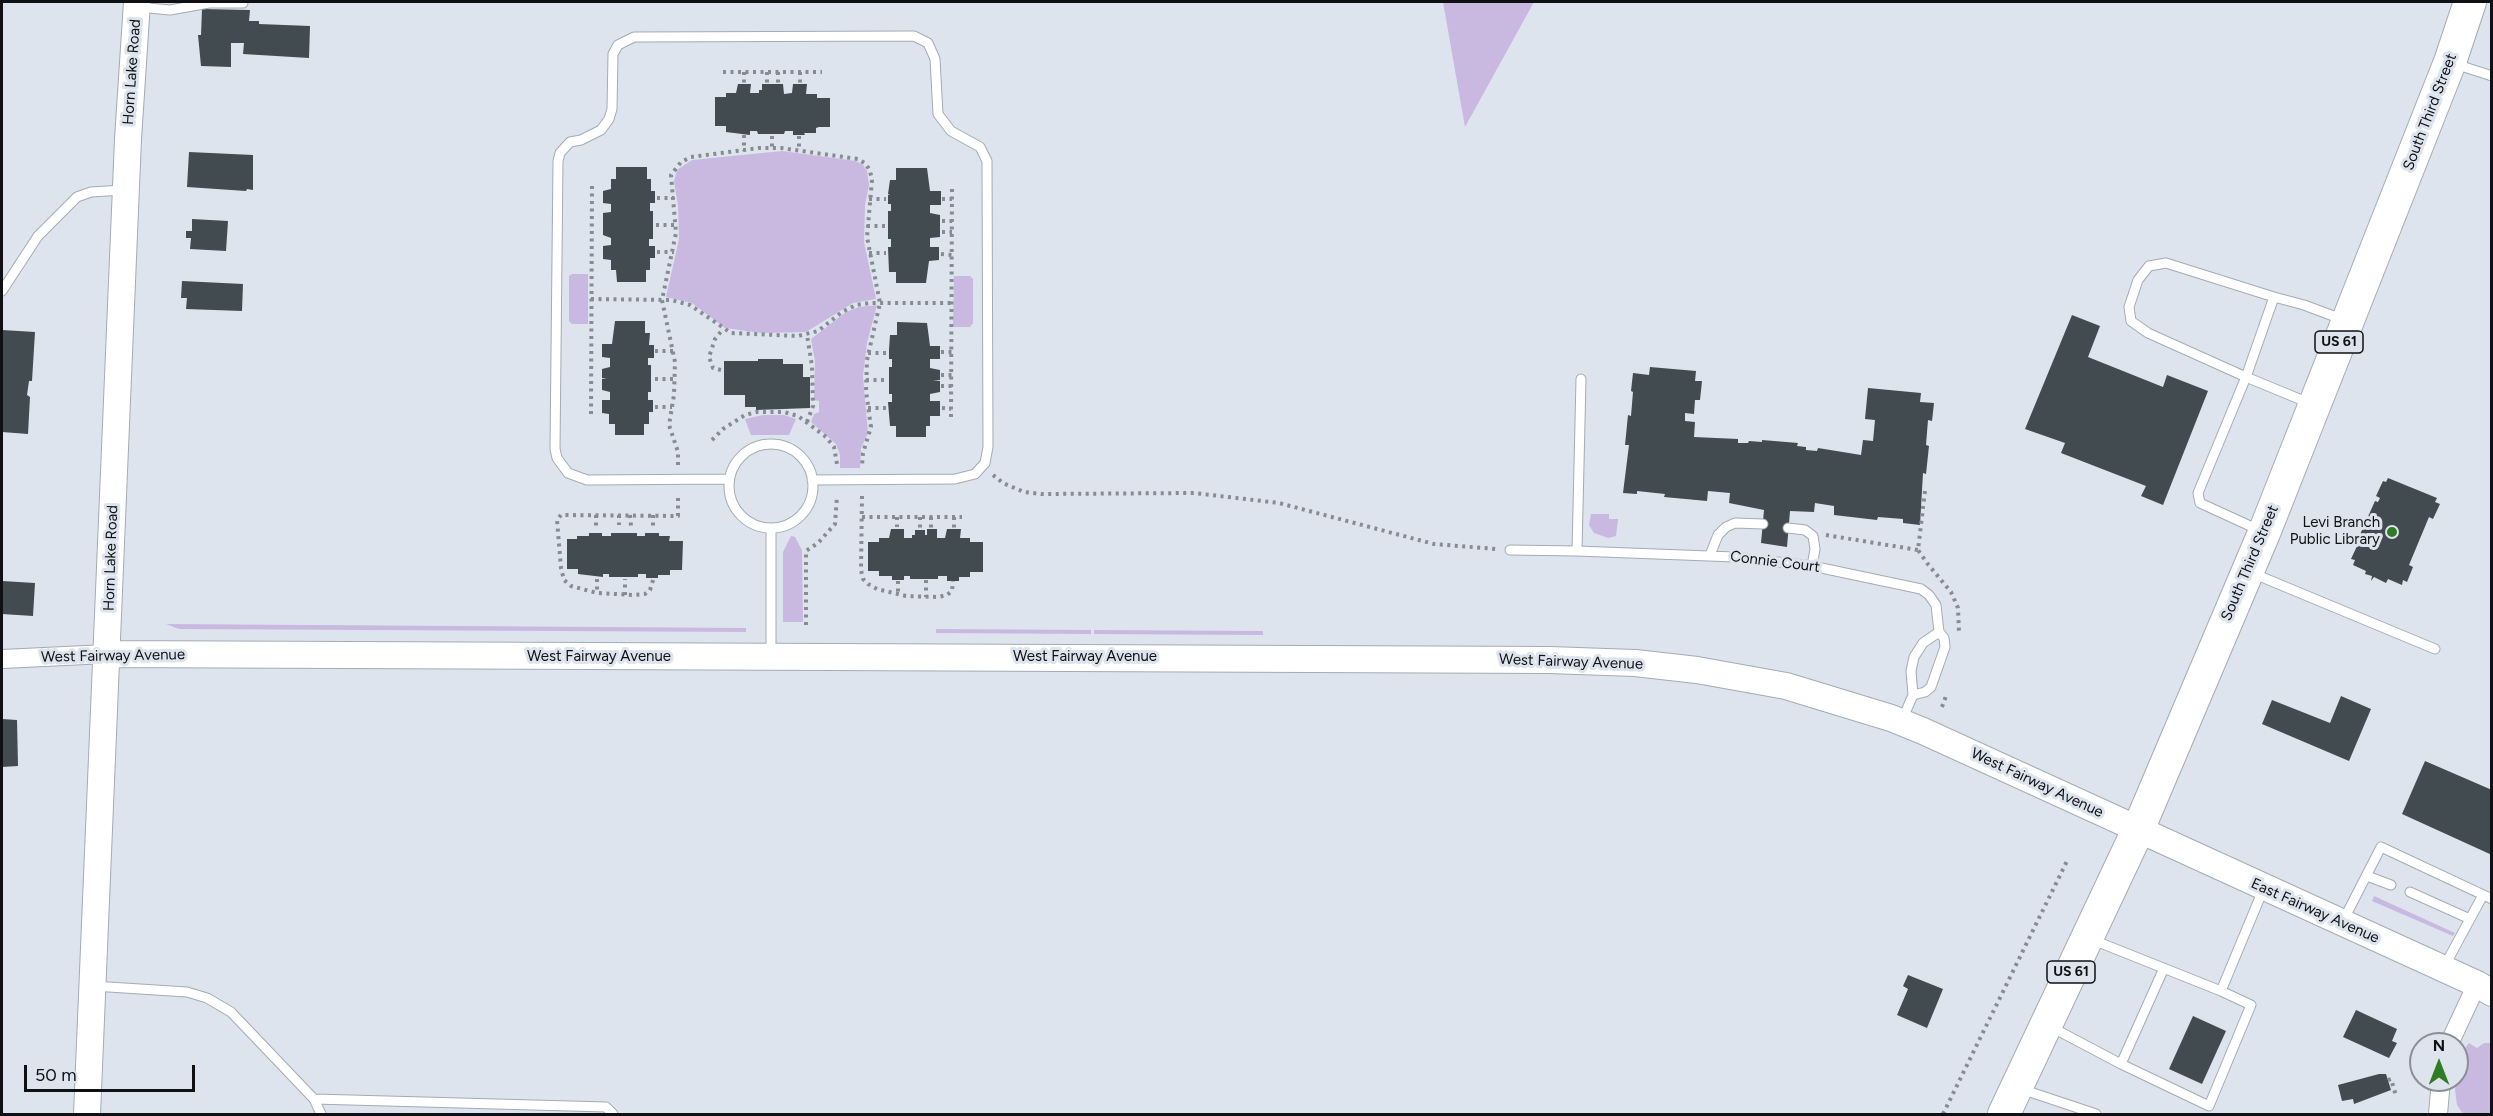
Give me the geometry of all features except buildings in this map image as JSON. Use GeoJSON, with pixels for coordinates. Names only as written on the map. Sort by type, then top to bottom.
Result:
{"type":"FeatureCollection","features":[{"type":"Feature","properties":{"kind":"highway","name":"South Third Street"},"geometry":{"type":"LineString","coordinates":[[2010,1101],[2138,830],[2264,533],[2450,62],[2470,2]]}},
{"type":"Feature","properties":{"kind":"street","name":"Horn Lake Road"},"geometry":{"type":"LineString","coordinates":[[87,1114],[126,189],[137,4]]}},
{"type":"Feature","properties":{"kind":"street","name":"West Fairway Avenue"},"geometry":{"type":"LineString","coordinates":[[2,659],[107,654],[771,658],[1179,657],[1635,663],[1697,670],[1786,686],[1902,722],[2138,830]]}},
{"type":"Feature","properties":{"kind":"street","name":"East Fairway Avenue"},"geometry":{"type":"LineString","coordinates":[[2138,830],[2484,989]]}},
{"type":"Feature","properties":{"kind":"street"},"geometry":{"type":"LineString","coordinates":[[2457,1032],[2484,989]]}},
{"type":"Feature","properties":{"kind":"street"},"geometry":{"type":"LineString","coordinates":[[2439,1114],[2440,1092]]}},
{"type":"Feature","properties":{"kind":"lane"},"geometry":{"type":"LineString","coordinates":[[137,4],[170,10],[209,3],[243,3]]}},
{"type":"Feature","properties":{"kind":"lane"},"geometry":{"type":"LineString","coordinates":[[728,479],[587,480],[568,473],[557,458],[555,449],[558,161],[563,147],[601,130],[609,119],[612,109],[614,54],[618,45],[634,37],[914,36],[928,44],[935,59],[938,114],[951,131],[980,147],[987,161],[988,447],[983,467],[975,474],[955,479],[812,480]]}},
{"type":"Feature","properties":{"kind":"lane"},"geometry":{"type":"LineString","coordinates":[[2450,62],[2492,76]]}},
{"type":"Feature","properties":{"kind":"lane"},"geometry":{"type":"LineString","coordinates":[[2,291],[38,236],[77,197],[91,192],[126,189]]}},
{"type":"Feature","properties":{"kind":"lane"},"geometry":{"type":"LineString","coordinates":[[2314,405],[2148,333],[2131,321],[2129,308],[2138,280],[2149,266],[2166,263],[2304,305],[2347,321]]}},
{"type":"Feature","properties":{"kind":"lane"},"geometry":{"type":"LineString","coordinates":[[2264,533],[2200,503],[2198,493],[2246,377],[2274,297]]}},
{"type":"Feature","properties":{"kind":"lane"},"geometry":{"type":"LineString","coordinates":[[1577,550],[1581,379]]}},
{"type":"Feature","properties":{"kind":"lane"},"geometry":{"type":"LineString","coordinates":[[768,444],[782,445],[800,456],[808,467],[812,480],[812,493],[804,511],[789,523],[771,528],[753,524],[738,512],[730,495],[728,479],[734,465],[743,454],[755,447],[768,444]]}},
{"type":"Feature","properties":{"kind":"lane"},"geometry":{"type":"LineString","coordinates":[[1710,555],[1718,535],[1726,526],[1763,524]]}},
{"type":"Feature","properties":{"kind":"lane"},"geometry":{"type":"LineString","coordinates":[[771,528],[771,658]]}},
{"type":"Feature","properties":{"kind":"lane"},"geometry":{"type":"LineString","coordinates":[[1788,528],[1805,530],[1814,536],[1815,549],[1812,566]]}},
{"type":"Feature","properties":{"kind":"lane","name":"Connie Court"},"geometry":{"type":"LineString","coordinates":[[1510,550],[1710,555],[1812,566],[1921,589],[1936,605],[1939,632],[1945,642],[1945,651],[1931,687],[1925,692],[1913,695]]}},
{"type":"Feature","properties":{"kind":"lane"},"geometry":{"type":"LineString","coordinates":[[2247,571],[2435,649]]}},
{"type":"Feature","properties":{"kind":"lane","name":"Connie Court"},"geometry":{"type":"LineString","coordinates":[[1902,722],[1913,695],[1911,670],[1914,657],[1923,643],[1939,632]]}},
{"type":"Feature","properties":{"kind":"lane"},"geometry":{"type":"LineString","coordinates":[[2342,923],[2381,847],[2487,897],[2470,919],[2443,969]]}},
{"type":"Feature","properties":{"kind":"lane"},"geometry":{"type":"LineString","coordinates":[[2367,876],[2391,885]]}},
{"type":"Feature","properties":{"kind":"lane"},"geometry":{"type":"LineString","coordinates":[[2221,991],[2264,887]]}},
{"type":"Feature","properties":{"kind":"lane"},"geometry":{"type":"LineString","coordinates":[[2410,892],[2470,919]]}},
{"type":"Feature","properties":{"kind":"lane"},"geometry":{"type":"LineString","coordinates":[[2046,1024],[2121,1064],[2210,1106],[2252,1005],[2087,938]]}},
{"type":"Feature","properties":{"kind":"lane"},"geometry":{"type":"LineString","coordinates":[[2121,1064],[2164,969]]}},
{"type":"Feature","properties":{"kind":"lane"},"geometry":{"type":"LineString","coordinates":[[93,986],[187,993],[207,998],[231,1012],[314,1099],[321,1114]]}},
{"type":"Feature","properties":{"kind":"lane"},"geometry":{"type":"LineString","coordinates":[[314,1099],[606,1107],[613,1114]]}},
{"type":"Feature","properties":{"kind":"lane"},"geometry":{"type":"LineString","coordinates":[[2010,1101],[2096,1114]]}},
{"type":"Feature","properties":{"kind":"path"},"geometry":{"type":"LineString","coordinates":[[723,72],[822,72]]}},
{"type":"Feature","properties":{"kind":"path"},"geometry":{"type":"LineString","coordinates":[[744,72],[744,84]]}},
{"type":"Feature","properties":{"kind":"path"},"geometry":{"type":"LineString","coordinates":[[767,72],[767,84]]}},
{"type":"Feature","properties":{"kind":"path"},"geometry":{"type":"LineString","coordinates":[[778,72],[778,83]]}},
{"type":"Feature","properties":{"kind":"path"},"geometry":{"type":"LineString","coordinates":[[800,72],[800,84]]}},
{"type":"Feature","properties":{"kind":"path"},"geometry":{"type":"LineString","coordinates":[[744,135],[744,150]]}},
{"type":"Feature","properties":{"kind":"path"},"geometry":{"type":"LineString","coordinates":[[772,136],[772,148]]}},
{"type":"Feature","properties":{"kind":"path"},"geometry":{"type":"LineString","coordinates":[[799,136],[799,150]]}},
{"type":"Feature","properties":{"kind":"path"},"geometry":{"type":"LineString","coordinates":[[678,466],[678,452],[669,425],[676,379],[674,351],[662,300],[674,252],[676,225],[671,175],[681,162],[692,157],[772,148],[858,159],[866,164],[870,171],[872,180],[867,226],[869,253],[880,303],[868,353],[866,380],[871,433],[862,453],[862,467]]}},
{"type":"Feature","properties":{"kind":"path"},"geometry":{"type":"LineString","coordinates":[[591,414],[592,183]]}},
{"type":"Feature","properties":{"kind":"path"},"geometry":{"type":"LineString","coordinates":[[951,417],[952,185]]}},
{"type":"Feature","properties":{"kind":"path"},"geometry":{"type":"LineString","coordinates":[[657,198],[674,198]]}},
{"type":"Feature","properties":{"kind":"path"},"geometry":{"type":"LineString","coordinates":[[869,198],[886,198]]}},
{"type":"Feature","properties":{"kind":"path"},"geometry":{"type":"LineString","coordinates":[[942,198],[952,198]]}},
{"type":"Feature","properties":{"kind":"path"},"geometry":{"type":"LineString","coordinates":[[942,221],[952,221]]}},
{"type":"Feature","properties":{"kind":"path"},"geometry":{"type":"LineString","coordinates":[[656,225],[676,225]]}},
{"type":"Feature","properties":{"kind":"path"},"geometry":{"type":"LineString","coordinates":[[867,226],[887,226]]}},
{"type":"Feature","properties":{"kind":"path"},"geometry":{"type":"LineString","coordinates":[[942,232],[952,232]]}},
{"type":"Feature","properties":{"kind":"path"},"geometry":{"type":"LineString","coordinates":[[657,252],[674,252]]}},
{"type":"Feature","properties":{"kind":"path"},"geometry":{"type":"LineString","coordinates":[[869,253],[886,253]]}},
{"type":"Feature","properties":{"kind":"path"},"geometry":{"type":"LineString","coordinates":[[941,254],[952,255]]}},
{"type":"Feature","properties":{"kind":"path"},"geometry":{"type":"LineString","coordinates":[[591,299],[662,300],[690,305],[723,329],[748,335],[807,334],[818,331],[842,312],[856,305],[952,303]]}},
{"type":"Feature","properties":{"kind":"path"},"geometry":{"type":"LineString","coordinates":[[721,370],[713,368],[709,357],[711,348],[723,329]]}},
{"type":"Feature","properties":{"kind":"path"},"geometry":{"type":"LineString","coordinates":[[807,334],[812,366],[813,406],[807,423]]}},
{"type":"Feature","properties":{"kind":"path"},"geometry":{"type":"LineString","coordinates":[[655,351],[674,351]]}},
{"type":"Feature","properties":{"kind":"path"},"geometry":{"type":"LineString","coordinates":[[941,352],[952,352]]}},
{"type":"Feature","properties":{"kind":"path"},"geometry":{"type":"LineString","coordinates":[[868,353],[886,353]]}},
{"type":"Feature","properties":{"kind":"path"},"geometry":{"type":"LineString","coordinates":[[941,375],[952,375]]}},
{"type":"Feature","properties":{"kind":"path"},"geometry":{"type":"LineString","coordinates":[[655,379],[676,379]]}},
{"type":"Feature","properties":{"kind":"path"},"geometry":{"type":"LineString","coordinates":[[866,380],[885,380]]}},
{"type":"Feature","properties":{"kind":"path"},"geometry":{"type":"LineString","coordinates":[[941,386],[952,386]]}},
{"type":"Feature","properties":{"kind":"path"},"geometry":{"type":"LineString","coordinates":[[655,406],[673,407]]}},
{"type":"Feature","properties":{"kind":"path"},"geometry":{"type":"LineString","coordinates":[[868,408],[887,408]]}},
{"type":"Feature","properties":{"kind":"path"},"geometry":{"type":"LineString","coordinates":[[942,408],[951,409]]}},
{"type":"Feature","properties":{"kind":"path"},"geometry":{"type":"LineString","coordinates":[[712,440],[735,421],[757,412],[784,412],[798,416],[826,437],[834,447],[837,467]]}},
{"type":"Feature","properties":{"kind":"path"},"geometry":{"type":"LineString","coordinates":[[983,467],[1003,483],[1024,492],[1226,495],[1304,508],[1434,544],[1510,550]]}},
{"type":"Feature","properties":{"kind":"path"},"geometry":{"type":"LineString","coordinates":[[1826,531],[1826,535],[1918,550],[1925,492]]}},
{"type":"Feature","properties":{"kind":"path"},"geometry":{"type":"LineString","coordinates":[[653,579],[650,590],[645,594],[597,593],[571,586],[564,580],[557,520],[561,515],[678,516],[678,495]]}},
{"type":"Feature","properties":{"kind":"path"},"geometry":{"type":"LineString","coordinates":[[806,625],[806,551],[818,543],[835,524],[837,496]]}},
{"type":"Feature","properties":{"kind":"path"},"geometry":{"type":"LineString","coordinates":[[862,496],[861,570],[864,579],[877,589],[926,597],[947,595],[952,591],[953,581]]}},
{"type":"Feature","properties":{"kind":"path"},"geometry":{"type":"LineString","coordinates":[[596,516],[596,526]]}},
{"type":"Feature","properties":{"kind":"path"},"geometry":{"type":"LineString","coordinates":[[619,516],[619,525]]}},
{"type":"Feature","properties":{"kind":"path"},"geometry":{"type":"LineString","coordinates":[[630,516],[631,526]]}},
{"type":"Feature","properties":{"kind":"path"},"geometry":{"type":"LineString","coordinates":[[653,516],[653,527]]}},
{"type":"Feature","properties":{"kind":"path"},"geometry":{"type":"LineString","coordinates":[[862,517],[962,517]]}},
{"type":"Feature","properties":{"kind":"path"},"geometry":{"type":"LineString","coordinates":[[897,517],[897,527]]}},
{"type":"Feature","properties":{"kind":"path"},"geometry":{"type":"LineString","coordinates":[[920,517],[920,528]]}},
{"type":"Feature","properties":{"kind":"path"},"geometry":{"type":"LineString","coordinates":[[932,517],[932,528]]}},
{"type":"Feature","properties":{"kind":"path"},"geometry":{"type":"LineString","coordinates":[[954,517],[954,528]]}},
{"type":"Feature","properties":{"kind":"path"},"geometry":{"type":"LineString","coordinates":[[597,579],[597,593]]}},
{"type":"Feature","properties":{"kind":"path"},"geometry":{"type":"LineString","coordinates":[[625,579],[625,595]]}},
{"type":"Feature","properties":{"kind":"path"},"geometry":{"type":"LineString","coordinates":[[926,580],[926,597]]}},
{"type":"Feature","properties":{"kind":"path"},"geometry":{"type":"LineString","coordinates":[[898,581],[898,594]]}},
{"type":"Feature","properties":{"kind":"path"},"geometry":{"type":"LineString","coordinates":[[1943,1114],[2067,861]]}},
{"type":"Feature","properties":{"kind":"path"},"geometry":{"type":"LineString","coordinates":[[2388,1080],[2391,1079],[2396,1096]]}},
{"type":"Feature","properties":{"kind":"shaded area"},"geometry":{"type":"Polygon","coordinates":[[[1443,2],[1534,2],[1465,127],[1443,2]]]}},
{"type":"Feature","properties":{"kind":"shaded area"},"geometry":{"type":"Polygon","coordinates":[[[782,151],[856,161],[867,171],[869,185],[865,205],[864,242],[876,299],[853,303],[806,332],[761,333],[725,328],[692,303],[666,297],[679,239],[678,206],[674,181],[677,170],[692,160],[782,151]]]}},
{"type":"Feature","properties":{"kind":"shaded area"},"geometry":{"type":"Polygon","coordinates":[[[588,274],[588,324],[572,324],[569,321],[569,276],[588,274]]]}},
{"type":"Feature","properties":{"kind":"shaded area"},"geometry":{"type":"Polygon","coordinates":[[[954,276],[970,276],[973,279],[973,323],[970,327],[953,327],[954,276]]]}},
{"type":"Feature","properties":{"kind":"shaded area"},"geometry":{"type":"Polygon","coordinates":[[[877,305],[867,343],[863,376],[868,433],[861,448],[860,468],[840,468],[840,455],[836,444],[811,422],[814,414],[819,412],[819,401],[814,400],[815,361],[811,339],[846,312],[859,307],[877,305]]]}},
{"type":"Feature","properties":{"kind":"shaded area"},"geometry":{"type":"Polygon","coordinates":[[[763,415],[784,415],[796,419],[789,435],[751,435],[745,419],[763,415]]]}},
{"type":"Feature","properties":{"kind":"shaded area"},"geometry":{"type":"Polygon","coordinates":[[[1591,514],[1609,514],[1609,519],[1618,519],[1616,536],[1608,538],[1594,533],[1589,525],[1591,514]]]}},
{"type":"Feature","properties":{"kind":"shaded area"},"geometry":{"type":"Polygon","coordinates":[[[791,536],[795,537],[802,550],[803,622],[783,622],[783,552],[791,536]]]}},
{"type":"Feature","properties":{"kind":"shaded area"},"geometry":{"type":"Polygon","coordinates":[[[166,624],[746,628],[746,632],[179,629],[166,624]]]}},
{"type":"Feature","properties":{"kind":"shaded area"},"geometry":{"type":"Polygon","coordinates":[[[936,629],[1091,630],[1091,634],[936,633],[936,629]]]}},
{"type":"Feature","properties":{"kind":"shaded area"},"geometry":{"type":"Polygon","coordinates":[[[1094,630],[1263,631],[1263,635],[1094,634],[1094,630]]]}},
{"type":"Feature","properties":{"kind":"shaded area"},"geometry":{"type":"Polygon","coordinates":[[[2374,896],[2455,933],[2453,936],[2372,901],[2374,896]]]}},
{"type":"Feature","properties":{"kind":"shaded area"},"geometry":{"type":"Polygon","coordinates":[[[2469,1043],[2477,1048],[2484,1043],[2491,1043],[2491,1114],[2463,1114],[2457,1105],[2455,1092],[2469,1092],[2469,1043]]]}},
{"type":"Feature","properties":{"kind":"place","name":"Levi Branch Public Library"},"geometry":{"type":"Point","coordinates":[2392,532]}}]}
